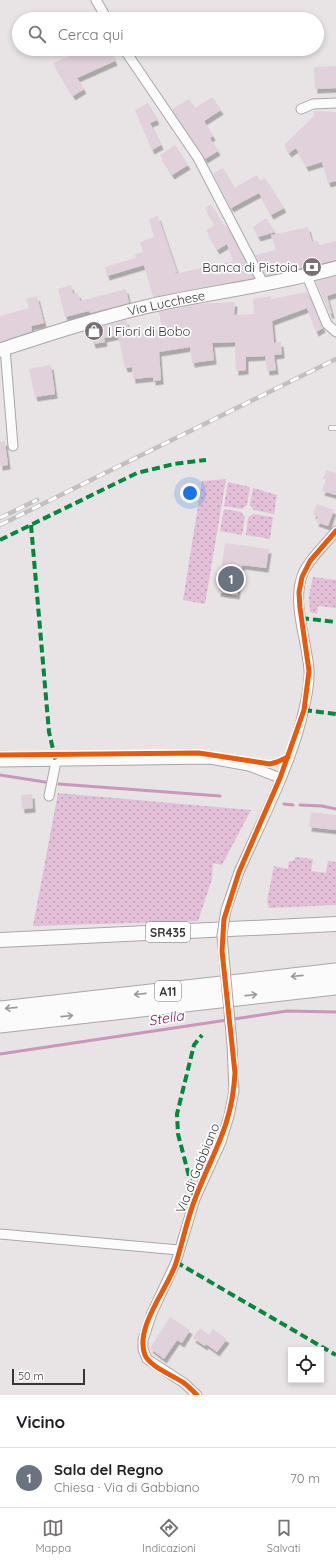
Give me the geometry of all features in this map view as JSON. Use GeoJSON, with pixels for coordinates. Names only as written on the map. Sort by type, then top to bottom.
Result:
{"type":"FeatureCollection","features":[{"type":"Feature","properties":{"kind":"highway","name":"A11"},"geometry":{"type":"LineString","coordinates":[[0,1010],[336,972]]}},
{"type":"Feature","properties":{"kind":"highway","name":"A11"},"geometry":{"type":"LineString","coordinates":[[0,1024],[336,986]]}},
{"type":"Feature","properties":{"kind":"main road","name":"SR435"},"geometry":{"type":"LineString","coordinates":[[0,940],[336,924]]}},
{"type":"Feature","properties":{"kind":"street"},"geometry":{"type":"LineString","coordinates":[[96,0],[103,12]]}},
{"type":"Feature","properties":{"kind":"street"},"geometry":{"type":"LineString","coordinates":[[129,56],[198,158],[264,285]]}},
{"type":"Feature","properties":{"kind":"street"},"geometry":{"type":"LineString","coordinates":[[301,109],[313,104],[336,103]]}},
{"type":"Feature","properties":{"kind":"street","name":"Via Lucchese"},"geometry":{"type":"LineString","coordinates":[[2,349],[90,321],[148,306],[264,285],[336,268]]}},
{"type":"Feature","properties":{"kind":"street"},"geometry":{"type":"LineString","coordinates":[[307,276],[328,326],[336,332]]}},
{"type":"Feature","properties":{"kind":"street"},"geometry":{"type":"LineString","coordinates":[[2,349],[13,446]]}},
{"type":"Feature","properties":{"kind":"street"},"geometry":{"type":"LineString","coordinates":[[0,762],[217,760],[250,766],[280,778],[304,710],[309,682],[308,661],[300,608],[301,581],[310,561],[336,531]]}},
{"type":"Feature","properties":{"kind":"street"},"geometry":{"type":"LineString","coordinates":[[49,796],[56,762]]}},
{"type":"Feature","properties":{"kind":"street","name":"Via di Gabbiano"},"geometry":{"type":"LineString","coordinates":[[197,1395],[184,1383],[147,1359],[143,1349],[143,1340],[152,1313],[176,1262],[195,1198],[221,1142],[229,1116],[234,1085],[232,1044],[222,935],[226,910],[239,872],[280,778]]}},
{"type":"Feature","properties":{"kind":"street"},"geometry":{"type":"LineString","coordinates":[[0,1234],[179,1250]]}},
{"type":"Feature","properties":{"kind":"shaded area"},"geometry":{"type":"Polygon","coordinates":[[[226,479],[205,604],[183,600],[202,481],[226,479]]]}},
{"type":"Feature","properties":{"kind":"shaded area"},"geometry":{"type":"Polygon","coordinates":[[[228,482],[250,487],[247,505],[242,509],[224,506],[228,482]]]}},
{"type":"Feature","properties":{"kind":"shaded area"},"geometry":{"type":"Polygon","coordinates":[[[253,488],[277,495],[274,514],[254,510],[250,505],[253,488]]]}},
{"type":"Feature","properties":{"kind":"shaded area"},"geometry":{"type":"Polygon","coordinates":[[[224,509],[241,512],[245,517],[242,535],[220,531],[224,509]]]}},
{"type":"Feature","properties":{"kind":"shaded area"},"geometry":{"type":"Polygon","coordinates":[[[253,514],[273,517],[270,539],[246,535],[248,518],[253,514]]]}},
{"type":"Feature","properties":{"kind":"shaded area"},"geometry":{"type":"Polygon","coordinates":[[[313,577],[336,580],[336,608],[318,606],[317,614],[310,612],[309,596],[313,577]]]}},
{"type":"Feature","properties":{"kind":"shaded area"},"geometry":{"type":"Polygon","coordinates":[[[58,793],[251,810],[222,865],[213,863],[212,879],[198,921],[33,926],[58,793]]]}},
{"type":"Feature","properties":{"kind":"shaded area"},"geometry":{"type":"Polygon","coordinates":[[[295,857],[313,859],[311,871],[326,873],[328,861],[336,862],[336,905],[269,908],[267,901],[274,866],[288,869],[289,861],[294,861],[295,857]]]}},
{"type":"Feature","properties":{"kind":"building"},"geometry":{"type":"Polygon","coordinates":[[[70,56],[112,56],[115,61],[77,78],[84,89],[73,96],[53,63],[70,56]]]}},
{"type":"Feature","properties":{"kind":"building"},"geometry":{"type":"Polygon","coordinates":[[[336,66],[336,88],[315,89],[314,67],[336,66]]]}},
{"type":"Feature","properties":{"kind":"building"},"geometry":{"type":"Polygon","coordinates":[[[212,97],[221,110],[204,121],[213,136],[210,138],[218,151],[205,159],[172,109],[189,99],[195,108],[212,97]]]}},
{"type":"Feature","properties":{"kind":"building"},"geometry":{"type":"Polygon","coordinates":[[[148,103],[157,120],[150,123],[161,145],[152,150],[135,110],[148,103]]]}},
{"type":"Feature","properties":{"kind":"building"},"geometry":{"type":"Polygon","coordinates":[[[314,111],[336,112],[336,181],[328,183],[322,162],[306,167],[296,148],[289,153],[284,145],[314,116],[314,111]]]}},
{"type":"Feature","properties":{"kind":"building"},"geometry":{"type":"Polygon","coordinates":[[[175,145],[188,165],[172,175],[160,155],[175,145]]]}},
{"type":"Feature","properties":{"kind":"building"},"geometry":{"type":"Polygon","coordinates":[[[223,168],[234,188],[257,175],[260,181],[265,178],[284,208],[271,215],[259,193],[231,208],[213,173],[223,168]]]}},
{"type":"Feature","properties":{"kind":"building"},"geometry":{"type":"Polygon","coordinates":[[[211,204],[224,227],[226,225],[254,278],[153,297],[144,265],[107,276],[105,267],[136,258],[135,254],[143,252],[140,242],[154,237],[149,219],[158,216],[177,272],[174,274],[233,261],[227,244],[217,250],[206,230],[215,225],[205,208],[211,204]]]}},
{"type":"Feature","properties":{"kind":"building"},"geometry":{"type":"Polygon","coordinates":[[[266,218],[275,232],[258,237],[253,227],[266,218]]]}},
{"type":"Feature","properties":{"kind":"building"},"geometry":{"type":"Polygon","coordinates":[[[308,227],[312,242],[318,241],[319,245],[336,241],[336,260],[266,276],[255,255],[276,250],[271,235],[308,227]]]}},
{"type":"Feature","properties":{"kind":"building"},"geometry":{"type":"Polygon","coordinates":[[[336,276],[336,293],[327,296],[332,314],[330,314],[316,281],[336,276]]]}},
{"type":"Feature","properties":{"kind":"building"},"geometry":{"type":"Polygon","coordinates":[[[71,285],[73,294],[78,293],[80,301],[126,289],[129,303],[90,313],[89,311],[65,317],[58,289],[71,285]]]}},
{"type":"Feature","properties":{"kind":"building"},"geometry":{"type":"Polygon","coordinates":[[[307,292],[323,328],[316,332],[307,308],[272,321],[274,343],[281,342],[282,354],[274,355],[276,370],[267,371],[265,356],[246,357],[246,370],[236,371],[235,342],[212,343],[214,360],[192,363],[190,347],[159,352],[161,380],[153,381],[153,377],[133,379],[132,367],[125,368],[118,335],[104,338],[105,342],[93,344],[90,330],[126,320],[130,335],[162,329],[159,312],[199,304],[235,302],[234,315],[254,314],[253,299],[271,296],[271,299],[307,292]]]}},
{"type":"Feature","properties":{"kind":"building"},"geometry":{"type":"Polygon","coordinates":[[[37,296],[44,323],[31,326],[32,331],[0,342],[0,316],[29,308],[26,299],[37,296]]]}},
{"type":"Feature","properties":{"kind":"building"},"geometry":{"type":"Polygon","coordinates":[[[51,365],[55,394],[35,397],[29,369],[51,365]]]}},
{"type":"Feature","properties":{"kind":"building"},"geometry":{"type":"Polygon","coordinates":[[[5,441],[8,465],[0,466],[0,442],[5,441]]]}},
{"type":"Feature","properties":{"kind":"building"},"geometry":{"type":"Polygon","coordinates":[[[326,470],[336,473],[336,495],[322,491],[326,479],[323,479],[326,470]]]}},
{"type":"Feature","properties":{"kind":"building"},"geometry":{"type":"Polygon","coordinates":[[[317,504],[334,510],[328,526],[316,522],[318,516],[313,514],[317,504]]]}},
{"type":"Feature","properties":{"kind":"building"},"geometry":{"type":"Polygon","coordinates":[[[225,543],[269,549],[266,568],[242,565],[237,595],[218,592],[225,543]]]}},
{"type":"Feature","properties":{"kind":"building"},"geometry":{"type":"Polygon","coordinates":[[[32,794],[33,808],[22,809],[21,795],[32,794]]]}},
{"type":"Feature","properties":{"kind":"building"},"geometry":{"type":"Polygon","coordinates":[[[311,812],[336,815],[336,830],[309,827],[311,812]]]}},
{"type":"Feature","properties":{"kind":"building"},"geometry":{"type":"Polygon","coordinates":[[[170,1317],[190,1330],[182,1343],[177,1340],[164,1359],[150,1348],[170,1317]]]}},
{"type":"Feature","properties":{"kind":"building"},"geometry":{"type":"Polygon","coordinates":[[[200,1328],[209,1335],[213,1329],[227,1339],[217,1352],[206,1344],[205,1346],[193,1338],[200,1328]]]}},
{"type":"Feature","properties":{"kind":"waterway"},"geometry":{"type":"LineString","coordinates":[[0,775],[45,782]]}},
{"type":"Feature","properties":{"kind":"waterway"},"geometry":{"type":"LineString","coordinates":[[59,784],[220,796]]}},
{"type":"Feature","properties":{"kind":"waterway"},"geometry":{"type":"LineString","coordinates":[[284,804],[293,805]]}},
{"type":"Feature","properties":{"kind":"waterway"},"geometry":{"type":"LineString","coordinates":[[300,805],[322,806],[336,809]]}},
{"type":"Feature","properties":{"kind":"waterway","name":"Stella"},"geometry":{"type":"LineString","coordinates":[[0,1054],[287,1011],[336,1012]]}},
{"type":"Feature","properties":{"kind":"railway"},"geometry":{"type":"LineString","coordinates":[[0,525],[336,359]]}},
{"type":"Feature","properties":{"kind":"railway"},"geometry":{"type":"LineString","coordinates":[[0,518],[37,500]]}},
{"type":"Feature","properties":{"kind":"marked path"},"geometry":{"type":"LineString","coordinates":[[0,540],[137,473],[174,464],[206,460]]}},
{"type":"Feature","properties":{"kind":"marked path"},"geometry":{"type":"LineString","coordinates":[[31,525],[49,732],[56,762]]}},
{"type":"Feature","properties":{"kind":"marked path"},"geometry":{"type":"LineString","coordinates":[[301,618],[336,622]]}},
{"type":"Feature","properties":{"kind":"marked path"},"geometry":{"type":"LineString","coordinates":[[304,710],[336,714]]}},
{"type":"Feature","properties":{"kind":"marked path"},"geometry":{"type":"LineString","coordinates":[[195,1199],[178,1134],[177,1114],[194,1045],[202,1035]]}},
{"type":"Feature","properties":{"kind":"marked path"},"geometry":{"type":"LineString","coordinates":[[176,1262],[336,1355]]}},
{"type":"Feature","properties":{"kind":"cycle path"},"geometry":{"type":"LineString","coordinates":[[197,1395],[184,1383],[156,1367],[147,1359],[143,1344],[144,1333],[153,1308],[176,1263],[192,1207],[221,1138],[230,1109],[235,1073],[222,951],[224,919],[239,872],[280,778],[304,710],[309,671],[300,608],[299,592],[302,577],[310,561],[336,531]]}},
{"type":"Feature","properties":{"kind":"cycle path"},"geometry":{"type":"LineString","coordinates":[[0,755],[199,753],[270,764],[288,757]]}},
{"type":"Feature","properties":{"kind":"place","name":"Banca di Pistoia"},"geometry":{"type":"Point","coordinates":[312,267]}},
{"type":"Feature","properties":{"kind":"place","name":"I Fiori di Bobo"},"geometry":{"type":"Point","coordinates":[94,331]}},
{"type":"Feature","properties":{"kind":"place","name":"Sala del Regno"},"geometry":{"type":"Point","coordinates":[231,579]}}]}
